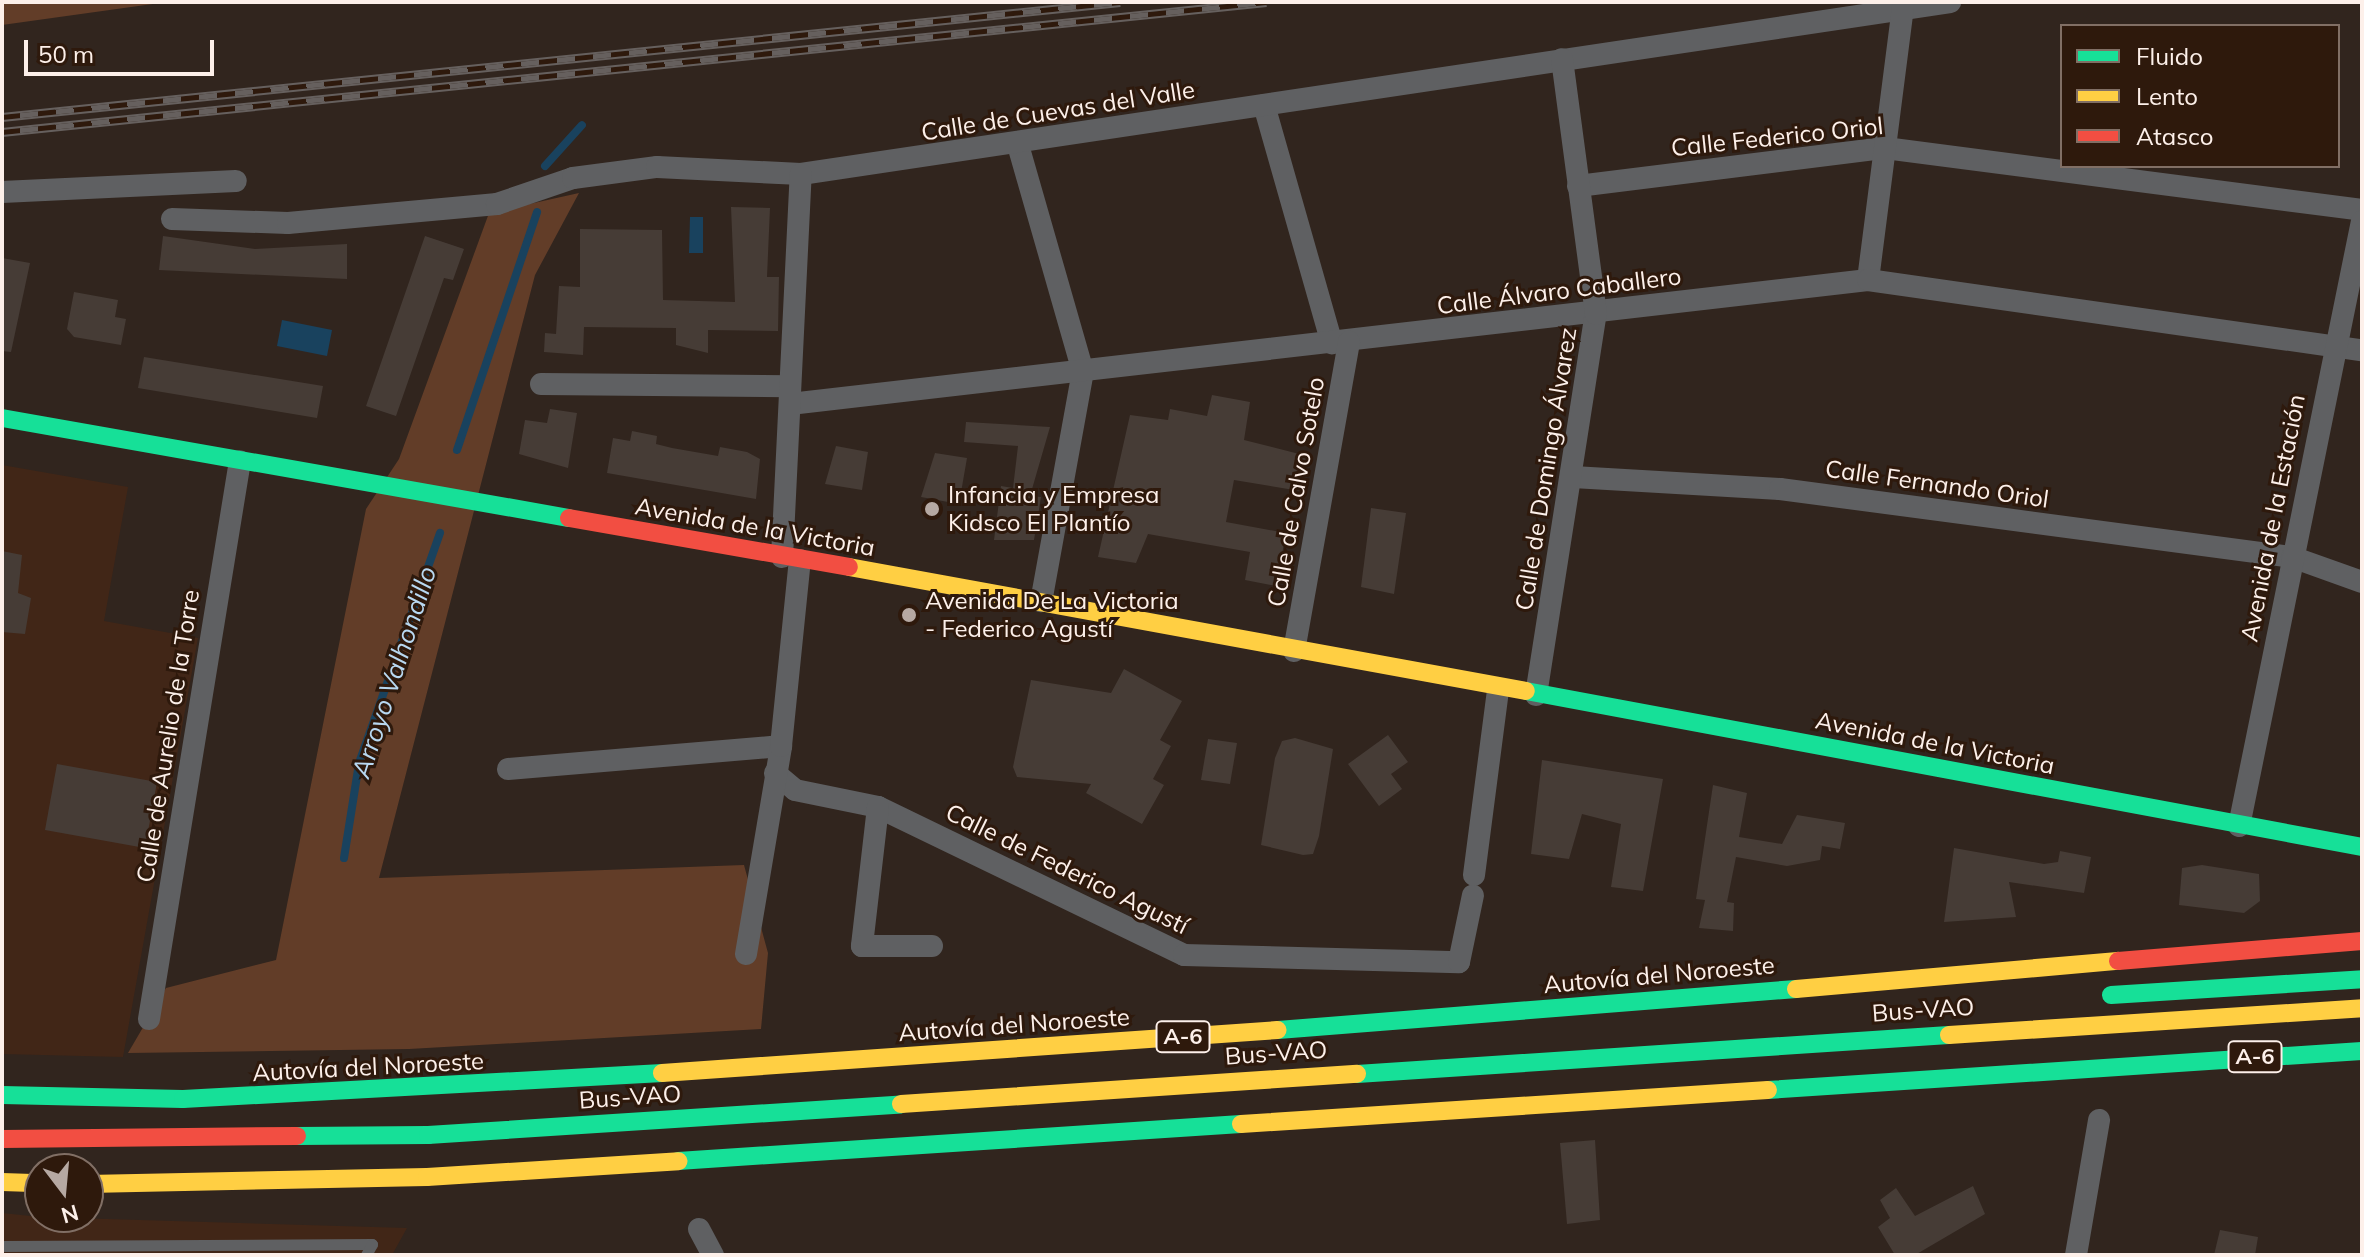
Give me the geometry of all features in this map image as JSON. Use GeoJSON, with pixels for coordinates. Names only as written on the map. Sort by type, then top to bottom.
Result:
{"type":"FeatureCollection","features":[{"type":"Feature","properties":{"kind":"main road","name":"Avenida de la Victoria"},"geometry":{"type":"LineString","coordinates":[[2,418],[1041,601],[1498,690],[2362,847]]}},
{"type":"Feature","properties":{"kind":"main road","name":"Autovía del Noroeste"},"geometry":{"type":"LineString","coordinates":[[2,1095],[183,1099],[422,1090],[1456,1017],[2362,941]]}},
{"type":"Feature","properties":{"kind":"main road"},"geometry":{"type":"LineString","coordinates":[[2092,997],[2362,979]]}},
{"type":"Feature","properties":{"kind":"main road","name":"Bus-VAO"},"geometry":{"type":"LineString","coordinates":[[2,1139],[428,1135],[1459,1064],[2362,1008]]}},
{"type":"Feature","properties":{"kind":"main road"},"geometry":{"type":"LineString","coordinates":[[1459,1064],[1716,1028]]}},
{"type":"Feature","properties":{"kind":"main road","name":"A-6"},"geometry":{"type":"LineString","coordinates":[[104,1184],[427,1177],[2362,1051]]}},
{"type":"Feature","properties":{"kind":"main road"},"geometry":{"type":"LineString","coordinates":[[2149,1063],[2169,1080],[2285,1078]]}},
{"type":"Feature","properties":{"kind":"main road"},"geometry":{"type":"LineString","coordinates":[[2,1182],[24,1183]]}},
{"type":"Feature","properties":{"kind":"street","name":"Calle de Cuevas del Valle"},"geometry":{"type":"LineString","coordinates":[[172,219],[288,223],[497,204],[573,178],[657,167],[801,174],[1018,145],[1903,6],[1950,2]]}},
{"type":"Feature","properties":{"kind":"street"},"geometry":{"type":"LineString","coordinates":[[1868,280],[1903,6]]}},
{"type":"Feature","properties":{"kind":"street","name":"Calle de Domingo Álvarez"},"geometry":{"type":"LineString","coordinates":[[1536,695],[1573,477],[1596,314],[1562,59]]}},
{"type":"Feature","properties":{"kind":"street","name":"Calle de Calvo Sotelo"},"geometry":{"type":"LineString","coordinates":[[1264,105],[1340,343],[1294,651]]}},
{"type":"Feature","properties":{"kind":"street"},"geometry":{"type":"LineString","coordinates":[[1018,145],[1083,371],[1041,601]]}},
{"type":"Feature","properties":{"kind":"street","name":"Calle Federico Oriol"},"geometry":{"type":"LineString","coordinates":[[1578,186],[1885,148],[2362,210]]}},
{"type":"Feature","properties":{"kind":"street"},"geometry":{"type":"LineString","coordinates":[[746,954],[781,746],[791,559],[790,395],[801,174]]}},
{"type":"Feature","properties":{"kind":"street"},"geometry":{"type":"LineString","coordinates":[[2,192],[236,181]]}},
{"type":"Feature","properties":{"kind":"street","name":"Avenida de la Estación"},"geometry":{"type":"LineString","coordinates":[[2239,826],[2331,349],[2362,221]]}},
{"type":"Feature","properties":{"kind":"street","name":"Calle Álvaro Caballero"},"geometry":{"type":"LineString","coordinates":[[541,384],[790,395],[1083,371],[1596,314],[1868,280],[2331,349],[2362,350]]}},
{"type":"Feature","properties":{"kind":"street","name":"Calle de Aurelio de la Torre"},"geometry":{"type":"LineString","coordinates":[[149,1019],[240,461]]}},
{"type":"Feature","properties":{"kind":"street","name":"Calle Fernando Oriol"},"geometry":{"type":"LineString","coordinates":[[1573,477],[1780,489],[2292,557],[2362,582]]}},
{"type":"Feature","properties":{"kind":"street","name":"Calle de Federico Agustí"},"geometry":{"type":"LineString","coordinates":[[775,773],[795,790],[878,807],[1184,955],[1459,962],[1474,885],[1498,690]]}},
{"type":"Feature","properties":{"kind":"street"},"geometry":{"type":"LineString","coordinates":[[508,769],[781,746]]}},
{"type":"Feature","properties":{"kind":"street"},"geometry":{"type":"LineString","coordinates":[[878,807],[862,946],[932,946]]}},
{"type":"Feature","properties":{"kind":"street"},"geometry":{"type":"LineString","coordinates":[[2076,1255],[2099,1120]]}},
{"type":"Feature","properties":{"kind":"street"},"geometry":{"type":"LineString","coordinates":[[699,1229],[713,1255]]}},
{"type":"Feature","properties":{"kind":"lane"},"geometry":{"type":"LineString","coordinates":[[2,1246],[372,1244],[366,1255]]}},
{"type":"Feature","properties":{"kind":"shaded area"},"geometry":{"type":"Polygon","coordinates":[[[2,2],[167,2],[2,25],[2,2]]]}},
{"type":"Feature","properties":{"kind":"shaded area"},"geometry":{"type":"Polygon","coordinates":[[[579,193],[535,275],[379,878],[744,865],[768,953],[761,1029],[409,1049],[128,1053],[166,988],[276,960],[366,509],[399,459],[489,213],[579,193]]]}},
{"type":"Feature","properties":{"kind":"shaded area"},"geometry":{"type":"Polygon","coordinates":[[[2,465],[128,487],[104,621],[198,638],[123,1057],[2,1054],[2,465]]]}},
{"type":"Feature","properties":{"kind":"shaded area"},"geometry":{"type":"Polygon","coordinates":[[[2,1213],[24,1215],[24,1233],[104,1233],[104,1219],[407,1228],[392,1255],[2,1255],[2,1213]]]}},
{"type":"Feature","properties":{"kind":"water"},"geometry":{"type":"Polygon","coordinates":[[[690,217],[703,217],[703,253],[689,253],[690,217]]]}},
{"type":"Feature","properties":{"kind":"water"},"geometry":{"type":"Polygon","coordinates":[[[282,320],[332,330],[327,356],[277,346],[282,320]]]}},
{"type":"Feature","properties":{"kind":"building"},"geometry":{"type":"Polygon","coordinates":[[[731,207],[770,208],[767,277],[779,277],[778,331],[708,330],[708,353],[676,345],[676,328],[584,327],[583,355],[544,352],[545,333],[556,334],[559,286],[580,287],[580,229],[662,230],[663,300],[735,302],[731,207]]]}},
{"type":"Feature","properties":{"kind":"building"},"geometry":{"type":"Polygon","coordinates":[[[163,236],[255,249],[347,244],[347,279],[159,270],[163,236]]]}},
{"type":"Feature","properties":{"kind":"building"},"geometry":{"type":"Polygon","coordinates":[[[425,236],[464,249],[453,280],[444,278],[396,416],[366,406],[425,236]]]}},
{"type":"Feature","properties":{"kind":"building"},"geometry":{"type":"Polygon","coordinates":[[[2,258],[30,263],[11,352],[2,351],[2,258]]]}},
{"type":"Feature","properties":{"kind":"building"},"geometry":{"type":"Polygon","coordinates":[[[74,292],[118,300],[115,317],[126,319],[121,345],[74,337],[67,329],[74,292]]]}},
{"type":"Feature","properties":{"kind":"building"},"geometry":{"type":"Polygon","coordinates":[[[144,357],[323,386],[317,418],[138,388],[144,357]]]}},
{"type":"Feature","properties":{"kind":"building"},"geometry":{"type":"Polygon","coordinates":[[[1212,395],[1250,402],[1244,440],[1307,456],[1300,491],[1234,480],[1226,522],[1286,533],[1276,586],[1245,580],[1250,552],[1148,534],[1136,563],[1098,557],[1130,415],[1168,420],[1170,409],[1207,416],[1212,395]]]}},
{"type":"Feature","properties":{"kind":"building"},"geometry":{"type":"Polygon","coordinates":[[[550,409],[577,413],[568,468],[519,454],[525,420],[547,423],[550,409]]]}},
{"type":"Feature","properties":{"kind":"building"},"geometry":{"type":"Polygon","coordinates":[[[966,422],[1050,427],[1030,496],[1041,497],[1034,540],[994,540],[1001,486],[1013,488],[1018,446],[964,442],[966,422]]]}},
{"type":"Feature","properties":{"kind":"building"},"geometry":{"type":"Polygon","coordinates":[[[632,431],[657,436],[656,444],[672,448],[718,456],[720,447],[747,452],[760,459],[756,499],[607,473],[613,438],[630,441],[632,431]]]}},
{"type":"Feature","properties":{"kind":"building"},"geometry":{"type":"Polygon","coordinates":[[[836,446],[868,452],[862,490],[825,484],[836,446]]]}},
{"type":"Feature","properties":{"kind":"building"},"geometry":{"type":"Polygon","coordinates":[[[935,453],[967,458],[959,504],[921,497],[935,453]]]}},
{"type":"Feature","properties":{"kind":"building"},"geometry":{"type":"Polygon","coordinates":[[[1371,508],[1406,513],[1394,594],[1361,587],[1371,508]]]}},
{"type":"Feature","properties":{"kind":"building"},"geometry":{"type":"Polygon","coordinates":[[[2,551],[22,555],[18,593],[31,598],[25,634],[2,632],[2,551]]]}},
{"type":"Feature","properties":{"kind":"building"},"geometry":{"type":"Polygon","coordinates":[[[1124,669],[1182,701],[1160,740],[1171,746],[1153,779],[1164,785],[1142,824],[1086,793],[1091,784],[1017,777],[1013,767],[1031,680],[1111,693],[1124,669]]]}},
{"type":"Feature","properties":{"kind":"building"},"geometry":{"type":"Polygon","coordinates":[[[1388,735],[1408,762],[1391,774],[1402,789],[1379,806],[1348,764],[1388,735]]]}},
{"type":"Feature","properties":{"kind":"building"},"geometry":{"type":"Polygon","coordinates":[[[1295,738],[1333,749],[1319,836],[1313,854],[1303,855],[1261,845],[1275,758],[1282,741],[1295,738]]]}},
{"type":"Feature","properties":{"kind":"building"},"geometry":{"type":"Polygon","coordinates":[[[1208,739],[1237,743],[1230,784],[1201,780],[1208,739]]]}},
{"type":"Feature","properties":{"kind":"building"},"geometry":{"type":"Polygon","coordinates":[[[1542,760],[1663,779],[1643,891],[1611,887],[1621,824],[1582,814],[1569,859],[1531,854],[1542,760]]]}},
{"type":"Feature","properties":{"kind":"building"},"geometry":{"type":"Polygon","coordinates":[[[57,764],[157,782],[145,848],[45,830],[57,764]]]}},
{"type":"Feature","properties":{"kind":"building"},"geometry":{"type":"Polygon","coordinates":[[[1713,785],[1747,793],[1739,837],[1782,844],[1797,815],[1845,823],[1840,849],[1822,846],[1820,860],[1787,866],[1736,857],[1727,902],[1734,903],[1733,931],[1699,928],[1705,900],[1696,899],[1713,785]]]}},
{"type":"Feature","properties":{"kind":"building"},"geometry":{"type":"Polygon","coordinates":[[[1954,848],[2044,864],[2058,862],[2060,851],[2091,857],[2084,893],[2009,882],[2016,917],[1944,922],[1954,848]]]}},
{"type":"Feature","properties":{"kind":"building"},"geometry":{"type":"Polygon","coordinates":[[[2202,865],[2259,874],[2260,901],[2244,913],[2179,905],[2182,868],[2202,865]]]}},
{"type":"Feature","properties":{"kind":"building"},"geometry":{"type":"Polygon","coordinates":[[[1595,1140],[1600,1220],[1567,1224],[1560,1143],[1595,1140]]]}},
{"type":"Feature","properties":{"kind":"building"},"geometry":{"type":"Polygon","coordinates":[[[1973,1186],[1985,1214],[1915,1255],[1895,1255],[1878,1227],[1890,1218],[1880,1200],[1896,1188],[1915,1216],[1973,1186]]]}},
{"type":"Feature","properties":{"kind":"building"},"geometry":{"type":"Polygon","coordinates":[[[2220,1230],[2258,1237],[2255,1255],[2214,1255],[2220,1230]]]}},
{"type":"Feature","properties":{"kind":"waterway","name":"Arroyo Valhondillo"},"geometry":{"type":"LineString","coordinates":[[545,166],[582,125]]}},
{"type":"Feature","properties":{"kind":"waterway","name":"Arroyo Valhondillo"},"geometry":{"type":"LineString","coordinates":[[457,450],[537,212]]}},
{"type":"Feature","properties":{"kind":"waterway","name":"Arroyo Valhondillo"},"geometry":{"type":"LineString","coordinates":[[344,858],[359,763],[440,533]]}},
{"type":"Feature","properties":{"kind":"railway"},"geometry":{"type":"LineString","coordinates":[[2,117],[1120,2]]}},
{"type":"Feature","properties":{"kind":"railway"},"geometry":{"type":"LineString","coordinates":[[2,132],[1266,2]]}},
{"type":"Feature","properties":{"kind":"traffic: fast"},"geometry":{"type":"LineString","coordinates":[[2,418],[569,518]]}},
{"type":"Feature","properties":{"kind":"traffic: fast"},"geometry":{"type":"LineString","coordinates":[[1526,691],[2362,847]]}},
{"type":"Feature","properties":{"kind":"traffic: fast"},"geometry":{"type":"LineString","coordinates":[[2111,995],[2362,979]]}},
{"type":"Feature","properties":{"kind":"traffic: fast"},"geometry":{"type":"LineString","coordinates":[[1278,1030],[1796,989]]}},
{"type":"Feature","properties":{"kind":"traffic: fast"},"geometry":{"type":"LineString","coordinates":[[1357,1074],[1949,1035]]}},
{"type":"Feature","properties":{"kind":"traffic: fast"},"geometry":{"type":"LineString","coordinates":[[1768,1090],[2362,1051]]}},
{"type":"Feature","properties":{"kind":"traffic: fast"},"geometry":{"type":"LineString","coordinates":[[2,1095],[183,1099],[662,1073]]}},
{"type":"Feature","properties":{"kind":"traffic: fast"},"geometry":{"type":"LineString","coordinates":[[297,1136],[428,1135],[901,1104]]}},
{"type":"Feature","properties":{"kind":"traffic: fast"},"geometry":{"type":"LineString","coordinates":[[678,1161],[1241,1124]]}},
{"type":"Feature","properties":{"kind":"traffic: slow"},"geometry":{"type":"LineString","coordinates":[[849,567],[1526,691]]}},
{"type":"Feature","properties":{"kind":"traffic: slow"},"geometry":{"type":"LineString","coordinates":[[1796,989],[2118,961]]}},
{"type":"Feature","properties":{"kind":"traffic: slow"},"geometry":{"type":"LineString","coordinates":[[1949,1035],[2362,1008]]}},
{"type":"Feature","properties":{"kind":"traffic: slow"},"geometry":{"type":"LineString","coordinates":[[662,1073],[1278,1030]]}},
{"type":"Feature","properties":{"kind":"traffic: slow"},"geometry":{"type":"LineString","coordinates":[[901,1104],[1357,1074]]}},
{"type":"Feature","properties":{"kind":"traffic: slow"},"geometry":{"type":"LineString","coordinates":[[1241,1124],[1768,1090]]}},
{"type":"Feature","properties":{"kind":"traffic: slow"},"geometry":{"type":"LineString","coordinates":[[104,1184],[427,1177],[678,1161]]}},
{"type":"Feature","properties":{"kind":"traffic: slow"},"geometry":{"type":"LineString","coordinates":[[2,1182],[24,1183]]}},
{"type":"Feature","properties":{"kind":"traffic: jam"},"geometry":{"type":"LineString","coordinates":[[569,518],[849,567]]}},
{"type":"Feature","properties":{"kind":"traffic: jam"},"geometry":{"type":"LineString","coordinates":[[2118,961],[2362,941]]}},
{"type":"Feature","properties":{"kind":"traffic: jam"},"geometry":{"type":"LineString","coordinates":[[2,1139],[297,1136]]}},
{"type":"Feature","properties":{"kind":"place","name":"Infancia y Empresa Kidsco El Plantío"},"geometry":{"type":"Point","coordinates":[932,509]}},
{"type":"Feature","properties":{"kind":"place","name":"Avenida De La Victoria - Federico Agustí"},"geometry":{"type":"Point","coordinates":[909,615]}}]}
